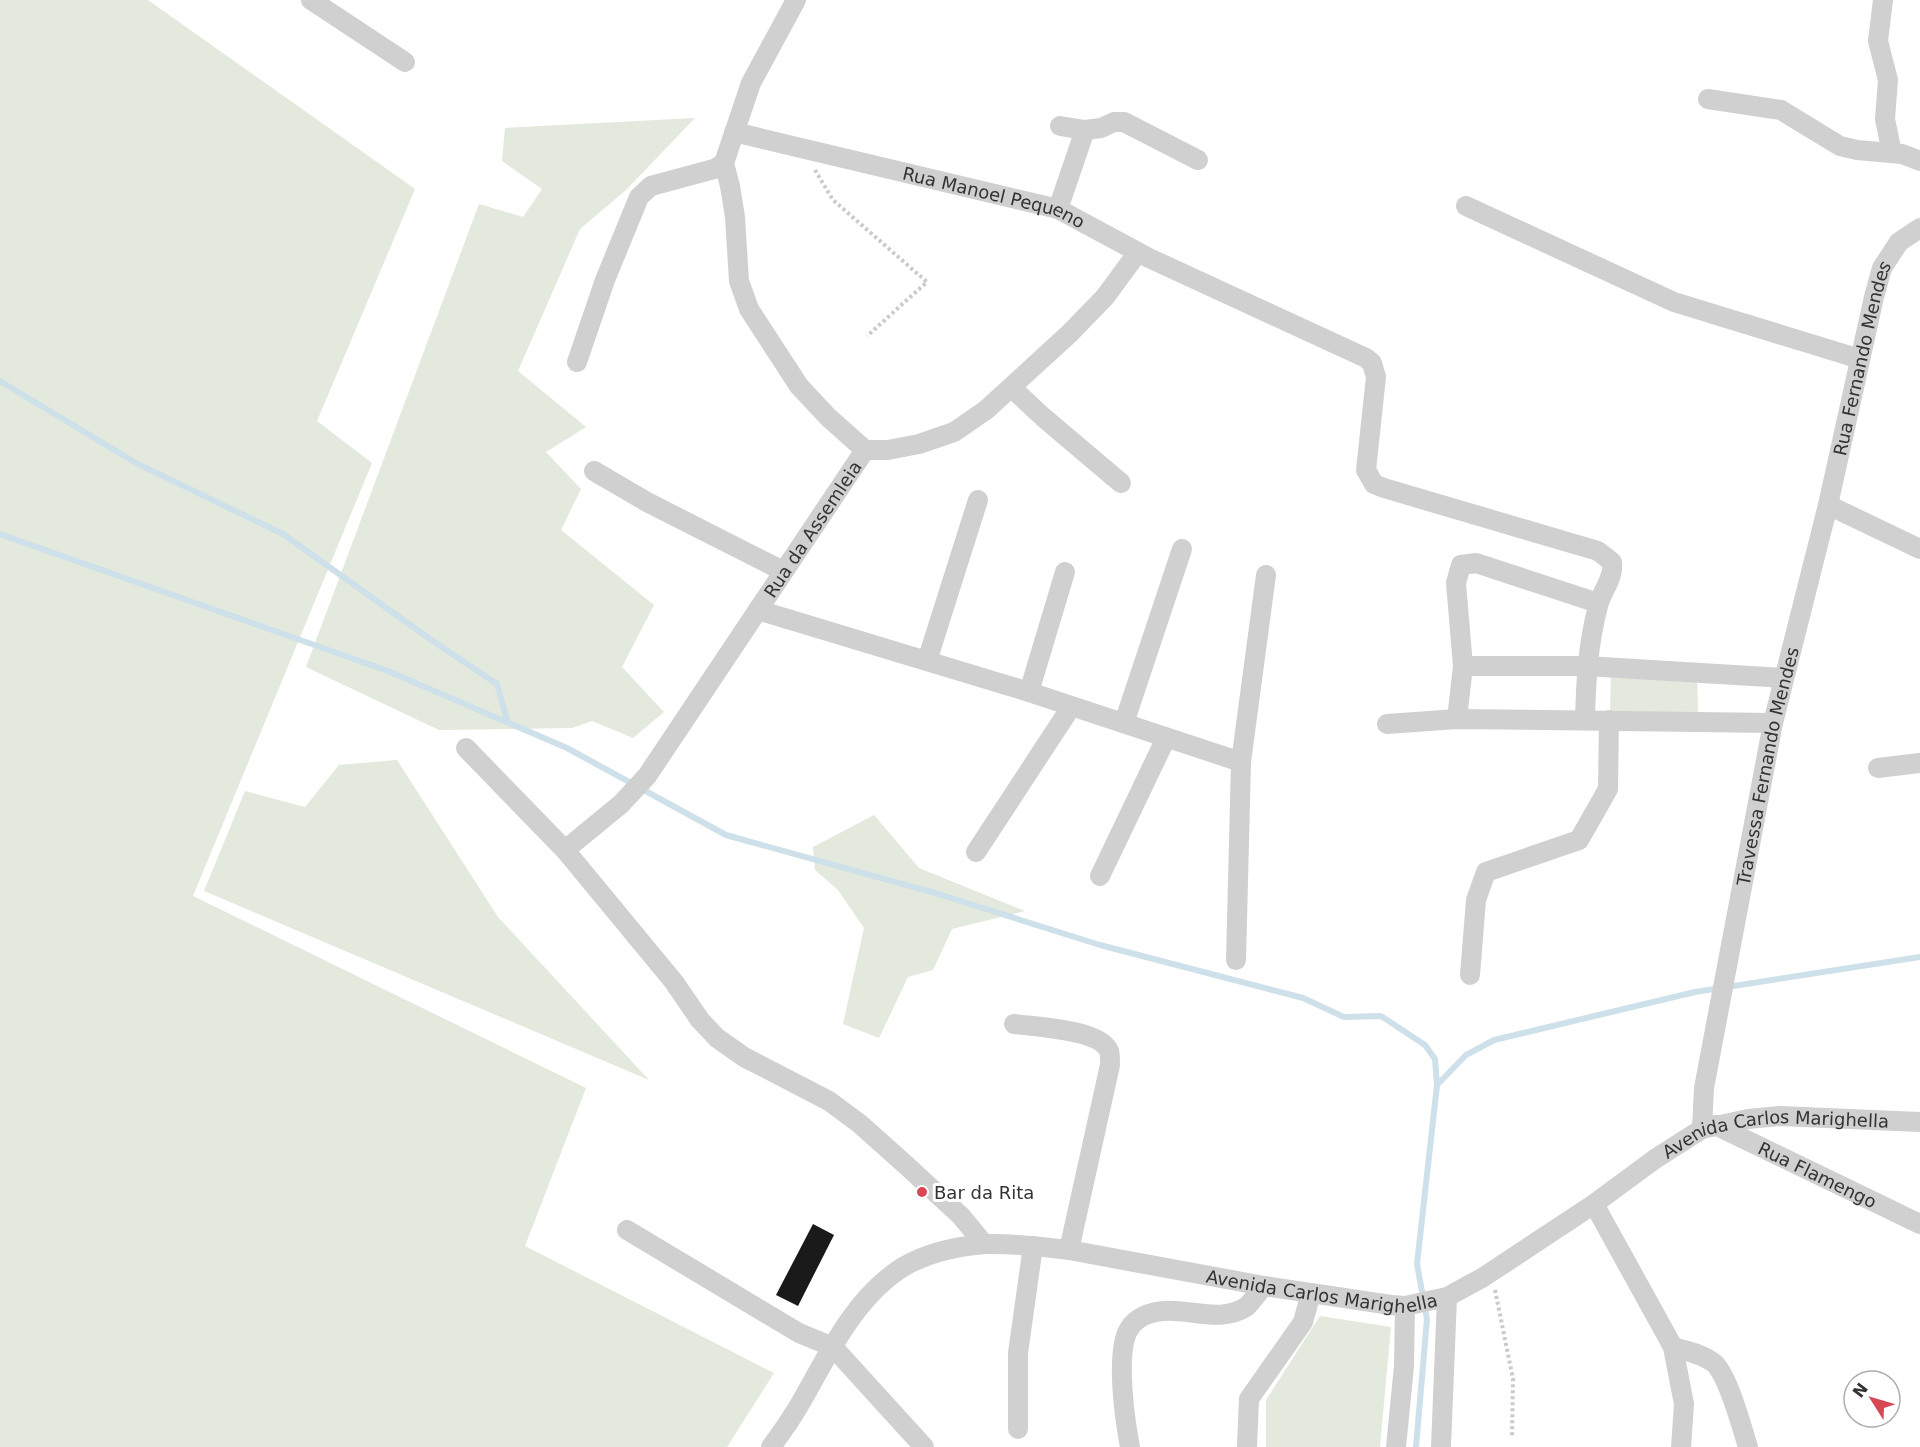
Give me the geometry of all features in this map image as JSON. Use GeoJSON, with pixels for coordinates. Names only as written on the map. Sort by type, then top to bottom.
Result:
{"type":"FeatureCollection","features":[{"type":"Feature","properties":{"kind":"street"},"geometry":{"type":"LineString","coordinates":[[310,0],[405,62]]}},
{"type":"Feature","properties":{"kind":"street"},"geometry":{"type":"LineString","coordinates":[[796,0],[751,83],[724,163],[735,217],[739,281],[749,309],[799,386],[828,417],[865,450]]}},
{"type":"Feature","properties":{"kind":"street"},"geometry":{"type":"LineString","coordinates":[[1883,0],[1878,41],[1887,81],[1885,119],[1892,153]]}},
{"type":"Feature","properties":{"kind":"street"},"geometry":{"type":"LineString","coordinates":[[1708,99],[1781,110],[1839,146],[1902,154],[1920,161]]}},
{"type":"Feature","properties":{"kind":"street"},"geometry":{"type":"LineString","coordinates":[[1060,126],[1085,130],[1101,128],[1114,122],[1124,122],[1198,160]]}},
{"type":"Feature","properties":{"kind":"street"},"geometry":{"type":"LineString","coordinates":[[1058,209],[1085,130]]}},
{"type":"Feature","properties":{"kind":"street","name":"Rua Manoel Pequeno"},"geometry":{"type":"LineString","coordinates":[[734,132],[1058,209],[1138,252],[1366,358],[1372,363],[1376,377],[1366,470],[1374,484],[1384,489],[1598,551],[1612,562],[1613,570],[1598,603]]}},
{"type":"Feature","properties":{"kind":"street"},"geometry":{"type":"LineString","coordinates":[[578,362],[605,280],[639,197],[651,186],[714,169],[724,163]]}},
{"type":"Feature","properties":{"kind":"street"},"geometry":{"type":"LineString","coordinates":[[1466,206],[1674,302],[1860,359]]}},
{"type":"Feature","properties":{"kind":"street","name":"Rua Fernando Mendes"},"geometry":{"type":"LineString","coordinates":[[1828,505],[1882,268],[1899,242],[1920,228]]}},
{"type":"Feature","properties":{"kind":"street","name":"Rua da Assemleia"},"geometry":{"type":"LineString","coordinates":[[565,850],[621,804],[647,776],[865,450],[888,450],[920,444],[954,432],[986,410],[1012,388],[1105,297],[1138,252]]}},
{"type":"Feature","properties":{"kind":"street"},"geometry":{"type":"LineString","coordinates":[[1012,388],[1121,483]]}},
{"type":"Feature","properties":{"kind":"street"},"geometry":{"type":"LineString","coordinates":[[594,471],[647,502],[783,572]]}},
{"type":"Feature","properties":{"kind":"street"},"geometry":{"type":"LineString","coordinates":[[927,661],[978,500]]}},
{"type":"Feature","properties":{"kind":"street"},"geometry":{"type":"LineString","coordinates":[[1828,505],[1920,549]]}},
{"type":"Feature","properties":{"kind":"street","name":"Travessa Fernando Mendes"},"geometry":{"type":"LineString","coordinates":[[1709,1127],[1704,1088],[1773,723],[1828,505]]}},
{"type":"Feature","properties":{"kind":"street"},"geometry":{"type":"LineString","coordinates":[[1124,723],[1182,549]]}},
{"type":"Feature","properties":{"kind":"street"},"geometry":{"type":"LineString","coordinates":[[1456,719],[1463,666],[1457,573],[1461,565],[1476,563],[1598,603],[1586,666],[1585,719]]}},
{"type":"Feature","properties":{"kind":"street"},"geometry":{"type":"LineString","coordinates":[[1029,692],[1065,572]]}},
{"type":"Feature","properties":{"kind":"street"},"geometry":{"type":"LineString","coordinates":[[1236,960],[1241,762],[1266,575]]}},
{"type":"Feature","properties":{"kind":"street"},"geometry":{"type":"LineString","coordinates":[[758,610],[1029,692],[1241,762]]}},
{"type":"Feature","properties":{"kind":"street"},"geometry":{"type":"LineString","coordinates":[[1463,666],[1586,666],[1784,678]]}},
{"type":"Feature","properties":{"kind":"street"},"geometry":{"type":"LineString","coordinates":[[976,852],[1071,707]]}},
{"type":"Feature","properties":{"kind":"street"},"geometry":{"type":"LineString","coordinates":[[1387,724],[1456,719],[1773,723]]}},
{"type":"Feature","properties":{"kind":"street"},"geometry":{"type":"LineString","coordinates":[[1470,975],[1476,900],[1486,872],[1579,840],[1608,789],[1609,720]]}},
{"type":"Feature","properties":{"kind":"street"},"geometry":{"type":"LineString","coordinates":[[1100,876],[1166,738]]}},
{"type":"Feature","properties":{"kind":"street"},"geometry":{"type":"LineString","coordinates":[[466,748],[565,850],[674,982],[700,1020],[717,1038],[744,1057],[829,1101],[860,1124],[961,1216],[984,1245]]}},
{"type":"Feature","properties":{"kind":"street"},"geometry":{"type":"LineString","coordinates":[[1878,768],[1920,763]]}},
{"type":"Feature","properties":{"kind":"street"},"geometry":{"type":"LineString","coordinates":[[1014,1024],[1086,1034],[1099,1040],[1109,1050],[1110,1065],[1068,1250]]}},
{"type":"Feature","properties":{"kind":"street","name":"Avenida Carlos Marighella"},"geometry":{"type":"LineString","coordinates":[[771,1447],[796,1412],[833,1347],[869,1297],[902,1268],[940,1252],[984,1245],[1033,1246],[1068,1250],[1264,1286],[1409,1304],[1440,1299],[1491,1272],[1594,1204],[1655,1159],[1709,1127],[1748,1119],[1780,1116],[1920,1122]]}},
{"type":"Feature","properties":{"kind":"street","name":"Rua Flamengo"},"geometry":{"type":"LineString","coordinates":[[1709,1127],[1920,1224]]}},
{"type":"Feature","properties":{"kind":"street"},"geometry":{"type":"LineString","coordinates":[[1594,1204],[1674,1347],[1683,1404],[1681,1447]]}},
{"type":"Feature","properties":{"kind":"street"},"geometry":{"type":"LineString","coordinates":[[627,1230],[799,1334],[833,1347],[924,1447]]}},
{"type":"Feature","properties":{"kind":"street"},"geometry":{"type":"LineString","coordinates":[[1018,1429],[1018,1353],[1033,1246]]}},
{"type":"Feature","properties":{"kind":"street"},"geometry":{"type":"LineString","coordinates":[[1130,1447],[1126,1426],[1122,1356],[1128,1330],[1139,1317],[1164,1311],[1203,1315],[1224,1314],[1246,1306],[1264,1286]]}},
{"type":"Feature","properties":{"kind":"street"},"geometry":{"type":"LineString","coordinates":[[1247,1447],[1250,1399],[1303,1322],[1311,1293]]}},
{"type":"Feature","properties":{"kind":"street"},"geometry":{"type":"LineString","coordinates":[[1440,1299],[1441,1447]]}},
{"type":"Feature","properties":{"kind":"street"},"geometry":{"type":"LineString","coordinates":[[1396,1447],[1409,1304]]}},
{"type":"Feature","properties":{"kind":"street"},"geometry":{"type":"LineString","coordinates":[[1674,1347],[1702,1357],[1714,1363],[1719,1369],[1748,1447]]}},
{"type":"Feature","properties":{"kind":"path"},"geometry":{"type":"LineString","coordinates":[[802,149],[833,200],[927,282],[867,336]]}},
{"type":"Feature","properties":{"kind":"path"},"geometry":{"type":"LineString","coordinates":[[1491,1272],[1513,1379],[1512,1437]]}},
{"type":"Feature","properties":{"kind":"shaded area"},"geometry":{"type":"Polygon","coordinates":[[[0,0],[148,0],[415,189],[317,421],[372,463],[193,896],[586,1088],[525,1246],[774,1373],[727,1447],[0,1447],[0,0]]]}},
{"type":"Feature","properties":{"kind":"shaded area"},"geometry":{"type":"Polygon","coordinates":[[[695,118],[626,190],[580,229],[518,371],[586,427],[546,452],[581,489],[561,530],[654,605],[622,667],[664,712],[633,738],[592,721],[572,728],[439,730],[306,667],[479,204],[523,217],[542,189],[502,161],[505,128],[695,118]]]}},
{"type":"Feature","properties":{"kind":"shaded area"},"geometry":{"type":"Polygon","coordinates":[[[1611,669],[1697,670],[1698,712],[1610,712],[1611,669]]]}},
{"type":"Feature","properties":{"kind":"shaded area"},"geometry":{"type":"Polygon","coordinates":[[[397,760],[498,917],[649,1080],[204,891],[245,791],[305,807],[339,765],[397,760]]]}},
{"type":"Feature","properties":{"kind":"shaded area"},"geometry":{"type":"Polygon","coordinates":[[[874,815],[919,868],[1025,911],[952,929],[933,970],[908,977],[879,1038],[843,1024],[864,928],[838,890],[815,870],[813,847],[874,815]]]}},
{"type":"Feature","properties":{"kind":"shaded area"},"geometry":{"type":"Polygon","coordinates":[[[1320,1316],[1391,1327],[1380,1447],[1266,1447],[1266,1400],[1320,1316]]]}},
{"type":"Feature","properties":{"kind":"building"},"geometry":{"type":"Polygon","coordinates":[[[813,1224],[834,1235],[798,1306],[776,1295],[813,1224]]]}},
{"type":"Feature","properties":{"kind":"waterway"},"geometry":{"type":"LineString","coordinates":[[0,381],[136,463],[283,534],[497,684],[508,723]]}},
{"type":"Feature","properties":{"kind":"waterway"},"geometry":{"type":"LineString","coordinates":[[0,534],[388,671],[567,748],[726,835],[935,893],[1100,945],[1303,998],[1344,1017],[1381,1016],[1425,1045],[1435,1059],[1437,1085],[1417,1264],[1427,1319],[1416,1447]]}},
{"type":"Feature","properties":{"kind":"waterway"},"geometry":{"type":"LineString","coordinates":[[1437,1085],[1466,1055],[1494,1040],[1695,992],[1920,957]]}},
{"type":"Feature","properties":{"kind":"place","name":"Bar da Rita"},"geometry":{"type":"Point","coordinates":[922,1192]}}]}
